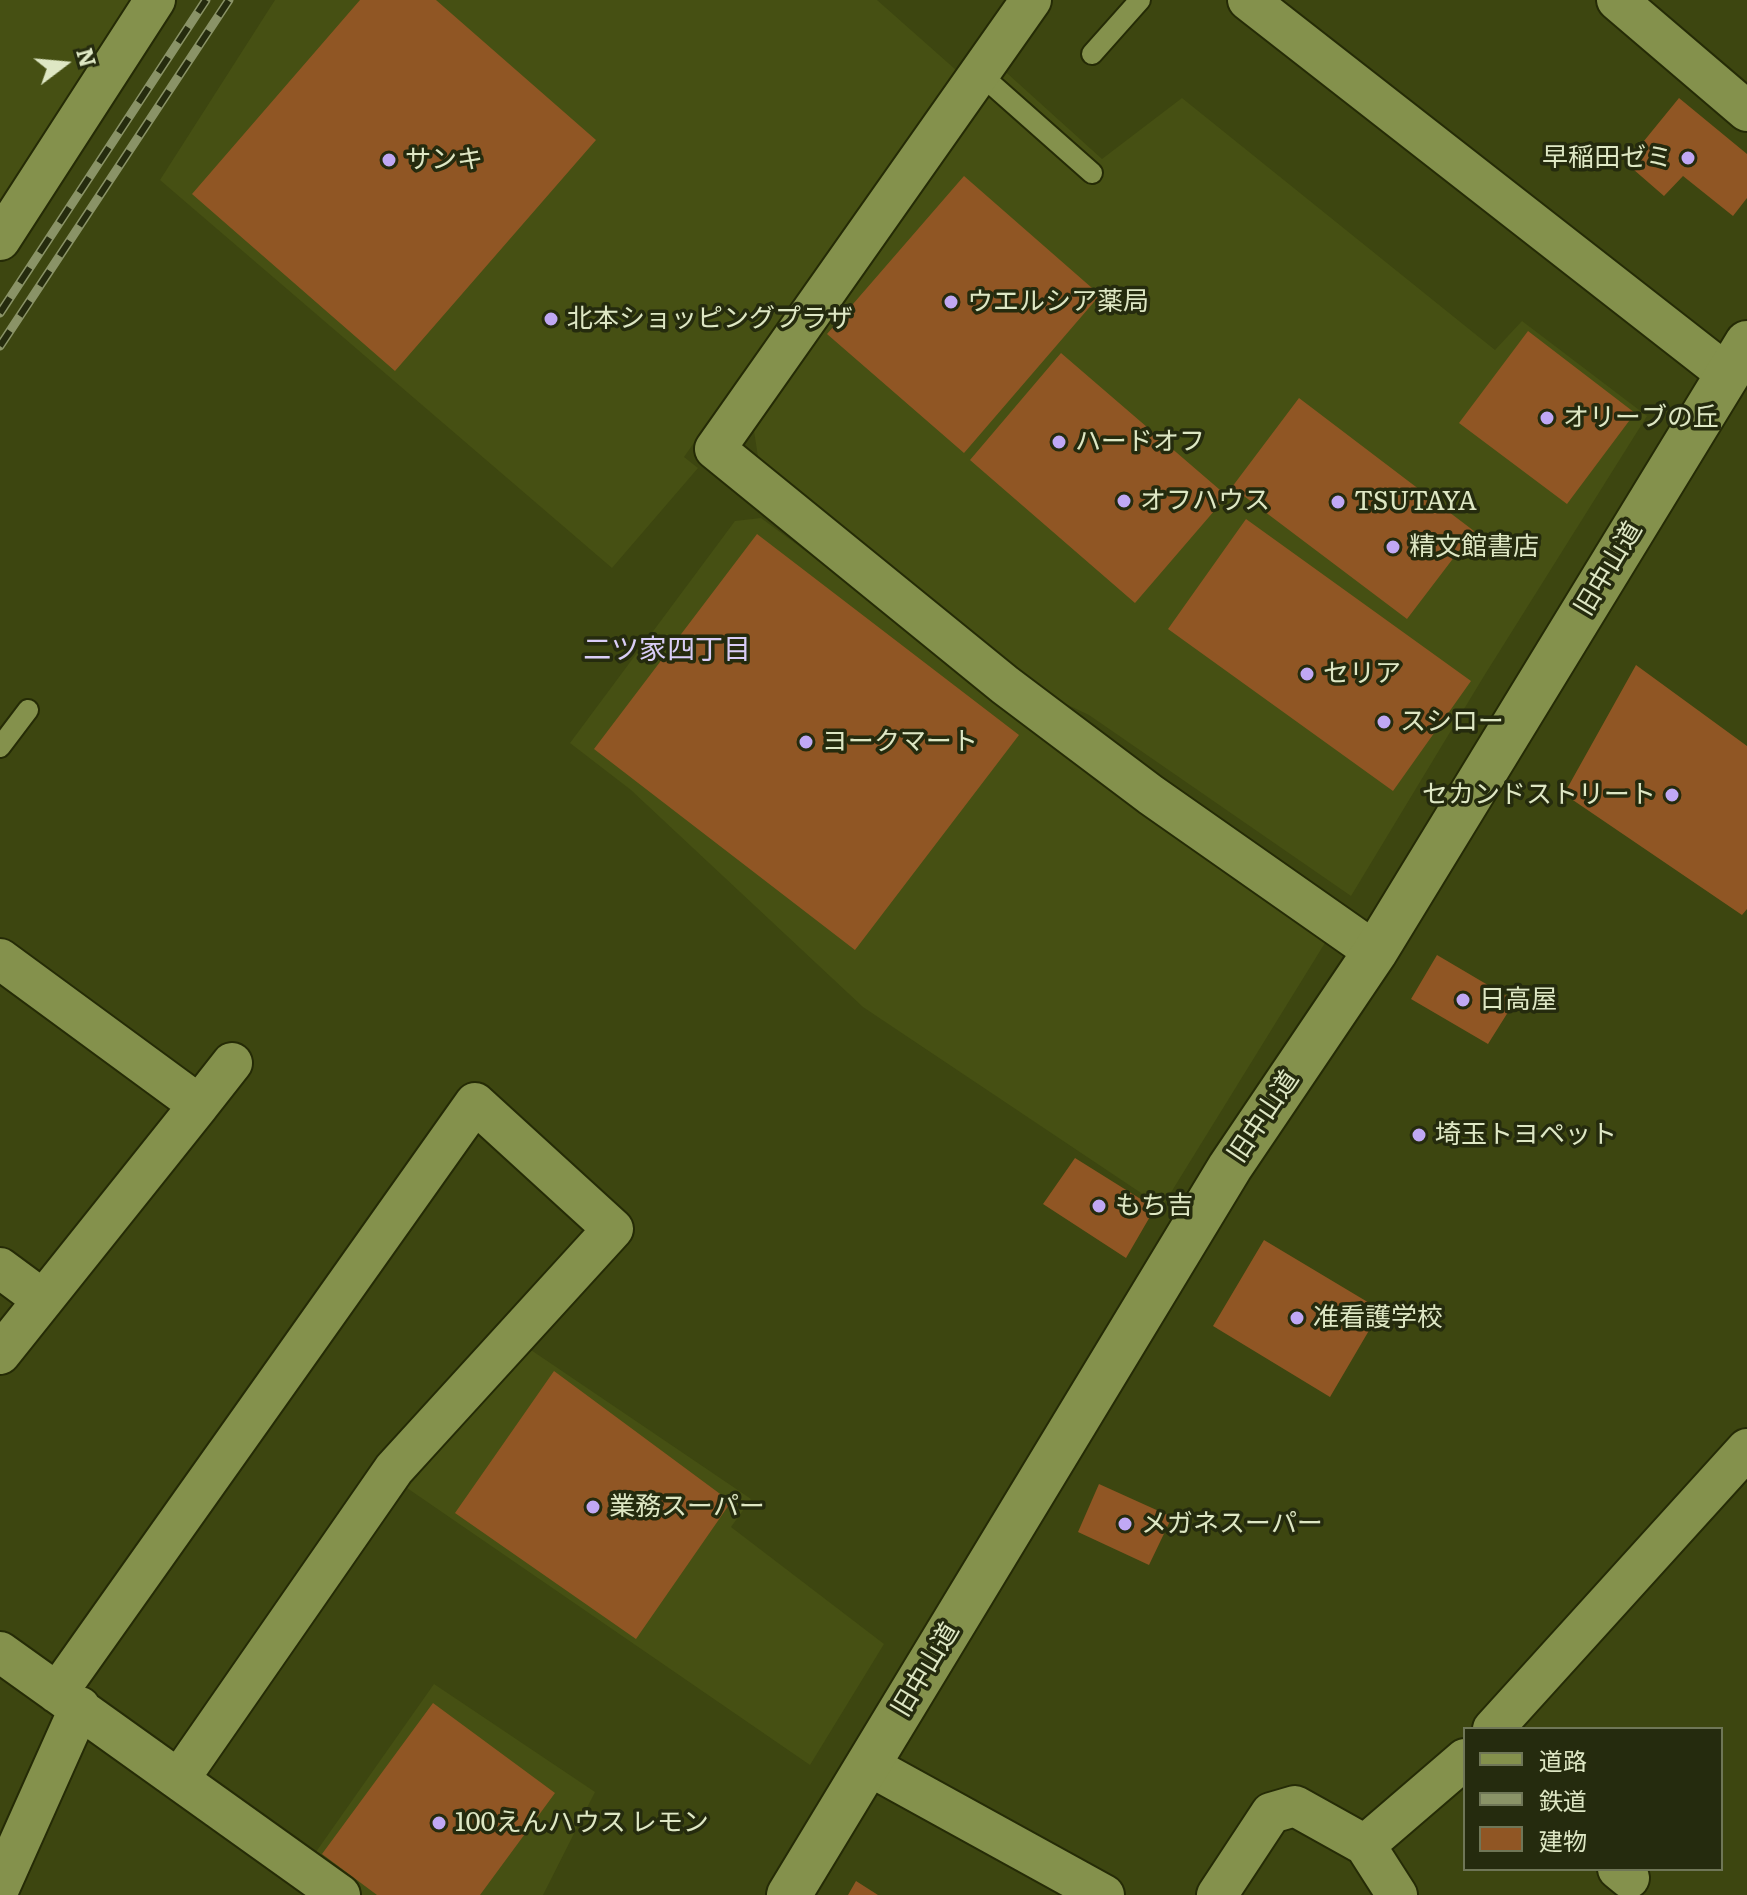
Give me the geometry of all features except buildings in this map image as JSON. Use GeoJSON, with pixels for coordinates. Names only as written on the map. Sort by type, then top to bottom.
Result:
{"type":"FeatureCollection","features":[{"type":"Feature","properties":{"kind":"main road","name":"旧中山道"},"geometry":{"type":"LineString","coordinates":[[789,1895],[1230,1167],[1375,952],[1737,359]]}},
{"type":"Feature","properties":{"kind":"street"},"geometry":{"type":"LineString","coordinates":[[0,240],[155,0]]}},
{"type":"Feature","properties":{"kind":"street"},"geometry":{"type":"LineString","coordinates":[[1248,0],[1737,359]]}},
{"type":"Feature","properties":{"kind":"street"},"geometry":{"type":"LineString","coordinates":[[1617,0],[1747,111]]}},
{"type":"Feature","properties":{"kind":"street"},"geometry":{"type":"LineString","coordinates":[[1022,3],[979,73],[715,449],[1005,685],[1151,795],[1375,952]]}},
{"type":"Feature","properties":{"kind":"street"},"geometry":{"type":"LineString","coordinates":[[0,959],[199,1105]]}},
{"type":"Feature","properties":{"kind":"street"},"geometry":{"type":"LineString","coordinates":[[0,1354],[232,1063]]}},
{"type":"Feature","properties":{"kind":"street"},"geometry":{"type":"LineString","coordinates":[[0,1886],[9,1840],[68,1700],[475,1103],[613,1229],[394,1469],[179,1779]]}},
{"type":"Feature","properties":{"kind":"street"},"geometry":{"type":"LineString","coordinates":[[0,1268],[42,1299]]}},
{"type":"Feature","properties":{"kind":"street"},"geometry":{"type":"LineString","coordinates":[[1495,1727],[1747,1449]]}},
{"type":"Feature","properties":{"kind":"street"},"geometry":{"type":"LineString","coordinates":[[0,1652],[340,1895]]}},
{"type":"Feature","properties":{"kind":"street"},"geometry":{"type":"LineString","coordinates":[[1365,1845],[1463,1761]]}},
{"type":"Feature","properties":{"kind":"street"},"geometry":{"type":"LineString","coordinates":[[868,1765],[1104,1895]]}},
{"type":"Feature","properties":{"kind":"street"},"geometry":{"type":"LineString","coordinates":[[1217,1895],[1271,1813],[1295,1806],[1365,1845],[1397,1895]]}},
{"type":"Feature","properties":{"kind":"lane"},"geometry":{"type":"LineString","coordinates":[[1092,54],[1140,0]]}},
{"type":"Feature","properties":{"kind":"lane"},"geometry":{"type":"LineString","coordinates":[[979,73],[1092,173]]}},
{"type":"Feature","properties":{"kind":"lane"},"geometry":{"type":"LineString","coordinates":[[0,747],[28,710]]}},
{"type":"Feature","properties":{"kind":"shaded area"},"geometry":{"type":"Polygon","coordinates":[[[0,0],[137,0],[0,209],[0,0]]]}},
{"type":"Feature","properties":{"kind":"shaded area","name":"北本ショッピングプラザ"},"geometry":{"type":"Polygon","coordinates":[[[275,0],[877,0],[956,70],[684,457],[698,468],[612,568],[160,180],[275,0]]]}},
{"type":"Feature","properties":{"kind":"shaded area"},"geometry":{"type":"Polygon","coordinates":[[[998,65],[1102,159],[1182,98],[1495,350],[1522,321],[1647,416],[1351,896],[1089,715],[1053,698],[759,463],[754,431],[985,98],[998,65]]]}},
{"type":"Feature","properties":{"kind":"shaded area"},"geometry":{"type":"Polygon","coordinates":[[[761,518],[1328,938],[1162,1207],[863,1007],[631,790],[570,743],[735,521],[761,518]]]}},
{"type":"Feature","properties":{"kind":"shaded area"},"geometry":{"type":"Polygon","coordinates":[[[528,1348],[751,1499],[731,1527],[884,1644],[810,1765],[407,1488],[528,1348]]]}},
{"type":"Feature","properties":{"kind":"shaded area","name":"100えんハウス レモン"},"geometry":{"type":"Polygon","coordinates":[[[434,1684],[595,1792],[543,1895],[362,1895],[311,1859],[434,1684]]]}},
{"type":"Feature","properties":{"kind":"railway"},"geometry":{"type":"LineString","coordinates":[[0,313],[206,0]]}},
{"type":"Feature","properties":{"kind":"railway"},"geometry":{"type":"LineString","coordinates":[[0,346],[229,0]]}},
{"type":"Feature","properties":{"kind":"place","name":"早稲田ゼミ"},"geometry":{"type":"Point","coordinates":[1688,158]}},
{"type":"Feature","properties":{"kind":"place","name":"サンキ"},"geometry":{"type":"Point","coordinates":[389,160]}},
{"type":"Feature","properties":{"kind":"place","name":"ウエルシア薬局"},"geometry":{"type":"Point","coordinates":[951,302]}},
{"type":"Feature","properties":{"kind":"place","name":"北本ショッピングプラザ"},"geometry":{"type":"Point","coordinates":[551,319]}},
{"type":"Feature","properties":{"kind":"place","name":"オリーブの丘"},"geometry":{"type":"Point","coordinates":[1547,418]}},
{"type":"Feature","properties":{"kind":"place","name":"ハードオフ"},"geometry":{"type":"Point","coordinates":[1059,442]}},
{"type":"Feature","properties":{"kind":"place","name":"オフハウス"},"geometry":{"type":"Point","coordinates":[1124,501]}},
{"type":"Feature","properties":{"kind":"place","name":"TSUTAYA"},"geometry":{"type":"Point","coordinates":[1338,502]}},
{"type":"Feature","properties":{"kind":"place","name":"精文館書店"},"geometry":{"type":"Point","coordinates":[1393,547]}},
{"type":"Feature","properties":{"kind":"place","name":"セリア"},"geometry":{"type":"Point","coordinates":[1307,674]}},
{"type":"Feature","properties":{"kind":"place","name":"スシロー"},"geometry":{"type":"Point","coordinates":[1384,722]}},
{"type":"Feature","properties":{"kind":"place","name":"ヨークマート"},"geometry":{"type":"Point","coordinates":[806,742]}},
{"type":"Feature","properties":{"kind":"place","name":"セカンドストリート"},"geometry":{"type":"Point","coordinates":[1672,795]}},
{"type":"Feature","properties":{"kind":"place","name":"日高屋"},"geometry":{"type":"Point","coordinates":[1463,1000]}},
{"type":"Feature","properties":{"kind":"place","name":"埼玉トヨペット"},"geometry":{"type":"Point","coordinates":[1419,1135]}},
{"type":"Feature","properties":{"kind":"place","name":"もち吉"},"geometry":{"type":"Point","coordinates":[1099,1206]}},
{"type":"Feature","properties":{"kind":"place","name":"准看護学校"},"geometry":{"type":"Point","coordinates":[1297,1318]}},
{"type":"Feature","properties":{"kind":"place","name":"業務スーパー"},"geometry":{"type":"Point","coordinates":[593,1507]}},
{"type":"Feature","properties":{"kind":"place","name":"メガネスーパー"},"geometry":{"type":"Point","coordinates":[1125,1524]}},
{"type":"Feature","properties":{"kind":"place","name":"100えんハウス レモン"},"geometry":{"type":"Point","coordinates":[439,1823]}},
{"type":"Feature","properties":{"kind":"district","name":"二ツ家四丁目"},"geometry":{"type":"Point","coordinates":[667,651]}}]}
